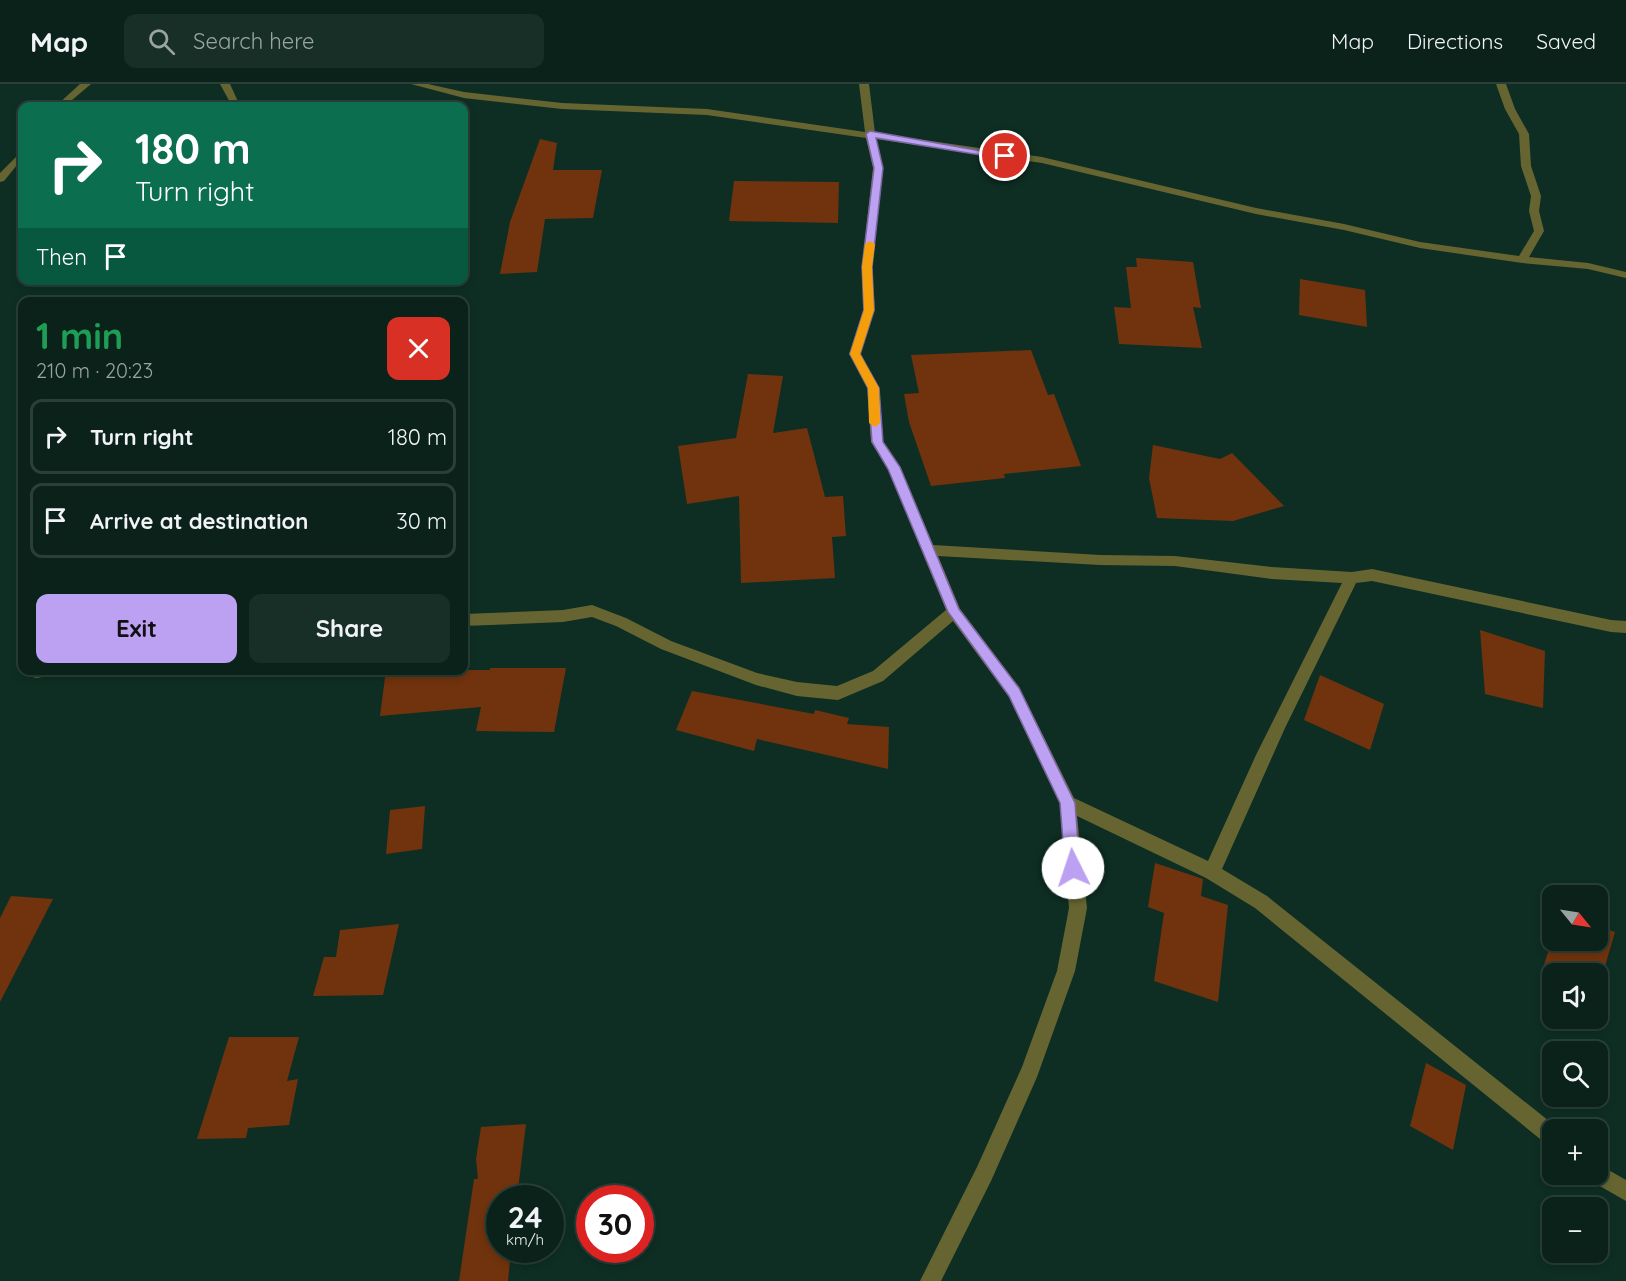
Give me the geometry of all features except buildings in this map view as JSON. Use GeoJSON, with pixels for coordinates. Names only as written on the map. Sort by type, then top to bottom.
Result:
{"type":"FeatureCollection","features":[{"type":"Feature","properties":{"kind":"street"},"geometry":{"type":"LineString","coordinates":[[65,102],[86,84]]}},
{"type":"Feature","properties":{"kind":"street"},"geometry":{"type":"LineString","coordinates":[[225,84],[234,102]]}},
{"type":"Feature","properties":{"kind":"street"},"geometry":{"type":"LineString","coordinates":[[416,84],[464,95],[562,106],[707,112],[870,134],[936,147],[1042,160],[1256,211],[1344,227],[1420,245],[1522,260],[1588,266],[1626,275]]}},
{"type":"Feature","properties":{"kind":"street"},"geometry":{"type":"LineString","coordinates":[[864,84],[870,134],[878,168],[867,267],[869,310],[855,354],[873,388],[877,442],[894,467],[954,612],[1014,692],[1068,803],[1078,908],[1066,971],[1030,1070],[984,1174],[930,1281]]}},
{"type":"Feature","properties":{"kind":"street"},"geometry":{"type":"LineString","coordinates":[[1501,84],[1510,109],[1524,134],[1526,166],[1536,196],[1534,211],[1539,231],[1522,260]]}},
{"type":"Feature","properties":{"kind":"street"},"geometry":{"type":"LineString","coordinates":[[0,179],[18,159]]}},
{"type":"Feature","properties":{"kind":"street"},"geometry":{"type":"LineString","coordinates":[[927,550],[1100,560],[1175,561],[1272,573],[1352,578],[1372,575],[1611,626],[1626,627]]}},
{"type":"Feature","properties":{"kind":"street"},"geometry":{"type":"LineString","coordinates":[[1212,872],[1238,808],[1352,578]]}},
{"type":"Feature","properties":{"kind":"street"},"geometry":{"type":"LineString","coordinates":[[468,621],[563,616],[592,611],[621,622],[666,645],[756,679],[797,689],[838,693],[878,676],[954,612]]}},
{"type":"Feature","properties":{"kind":"street"},"geometry":{"type":"LineString","coordinates":[[1068,803],[1212,872],[1261,902],[1542,1128]]}},
{"type":"Feature","properties":{"kind":"street"},"geometry":{"type":"LineString","coordinates":[[1608,1180],[1626,1191]]}},
{"type":"Feature","properties":{"kind":"slow traffic"},"geometry":{"type":"LineString","coordinates":[[870,244],[867,267],[869,310],[855,354],[873,388],[875,423]]}},
{"type":"Feature","properties":{"kind":"route"},"geometry":{"type":"LineString","coordinates":[[1005,156],[936,147],[870,134],[878,168],[867,267],[869,310],[855,354],[873,388],[877,442],[894,467],[954,612],[1014,692],[1068,803],[1073,868]]}}]}
